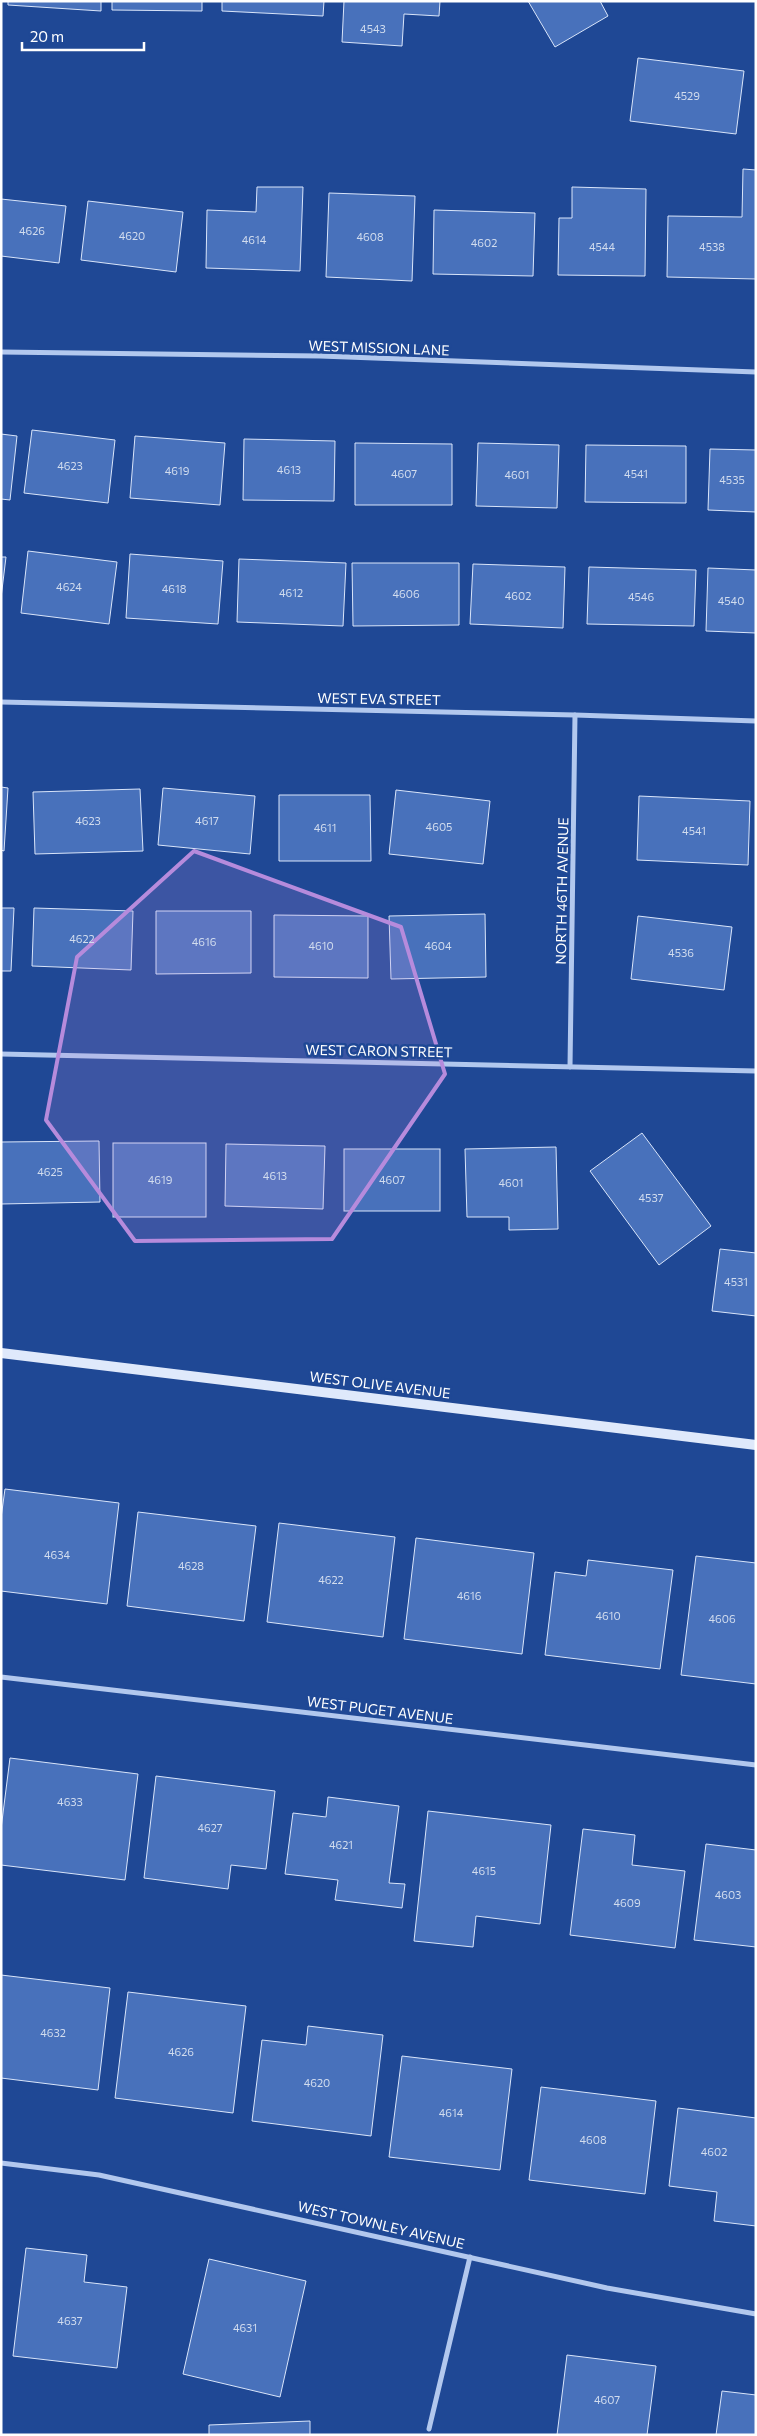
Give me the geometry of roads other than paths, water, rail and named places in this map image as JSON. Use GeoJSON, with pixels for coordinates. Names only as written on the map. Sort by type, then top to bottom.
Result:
{"type":"FeatureCollection","features":[{"type":"Feature","properties":{"kind":"main road","name":"WEST OLIVE AVENUE"},"geometry":{"type":"LineString","coordinates":[[1,1354],[756,1445]]}},
{"type":"Feature","properties":{"kind":"street","name":"WEST MISSION LANE"},"geometry":{"type":"LineString","coordinates":[[1,352],[320,356],[756,372]]}},
{"type":"Feature","properties":{"kind":"street","name":"WEST EVA STREET"},"geometry":{"type":"LineString","coordinates":[[1,702],[756,721]]}},
{"type":"Feature","properties":{"kind":"street","name":"NORTH 46TH AVENUE"},"geometry":{"type":"LineString","coordinates":[[570,1067],[575,715]]}},
{"type":"Feature","properties":{"kind":"street","name":"WEST CARON STREET"},"geometry":{"type":"LineString","coordinates":[[1,1054],[756,1070]]}},
{"type":"Feature","properties":{"kind":"street","name":"WEST PUGET AVENUE"},"geometry":{"type":"LineString","coordinates":[[1,1677],[756,1765]]}},
{"type":"Feature","properties":{"kind":"street","name":"WEST TOWNLEY AVENUE"},"geometry":{"type":"LineString","coordinates":[[1,2163],[99,2175],[607,2288],[756,2314]]}},
{"type":"Feature","properties":{"kind":"street"},"geometry":{"type":"LineString","coordinates":[[429,2429],[470,2257]]}}]}
